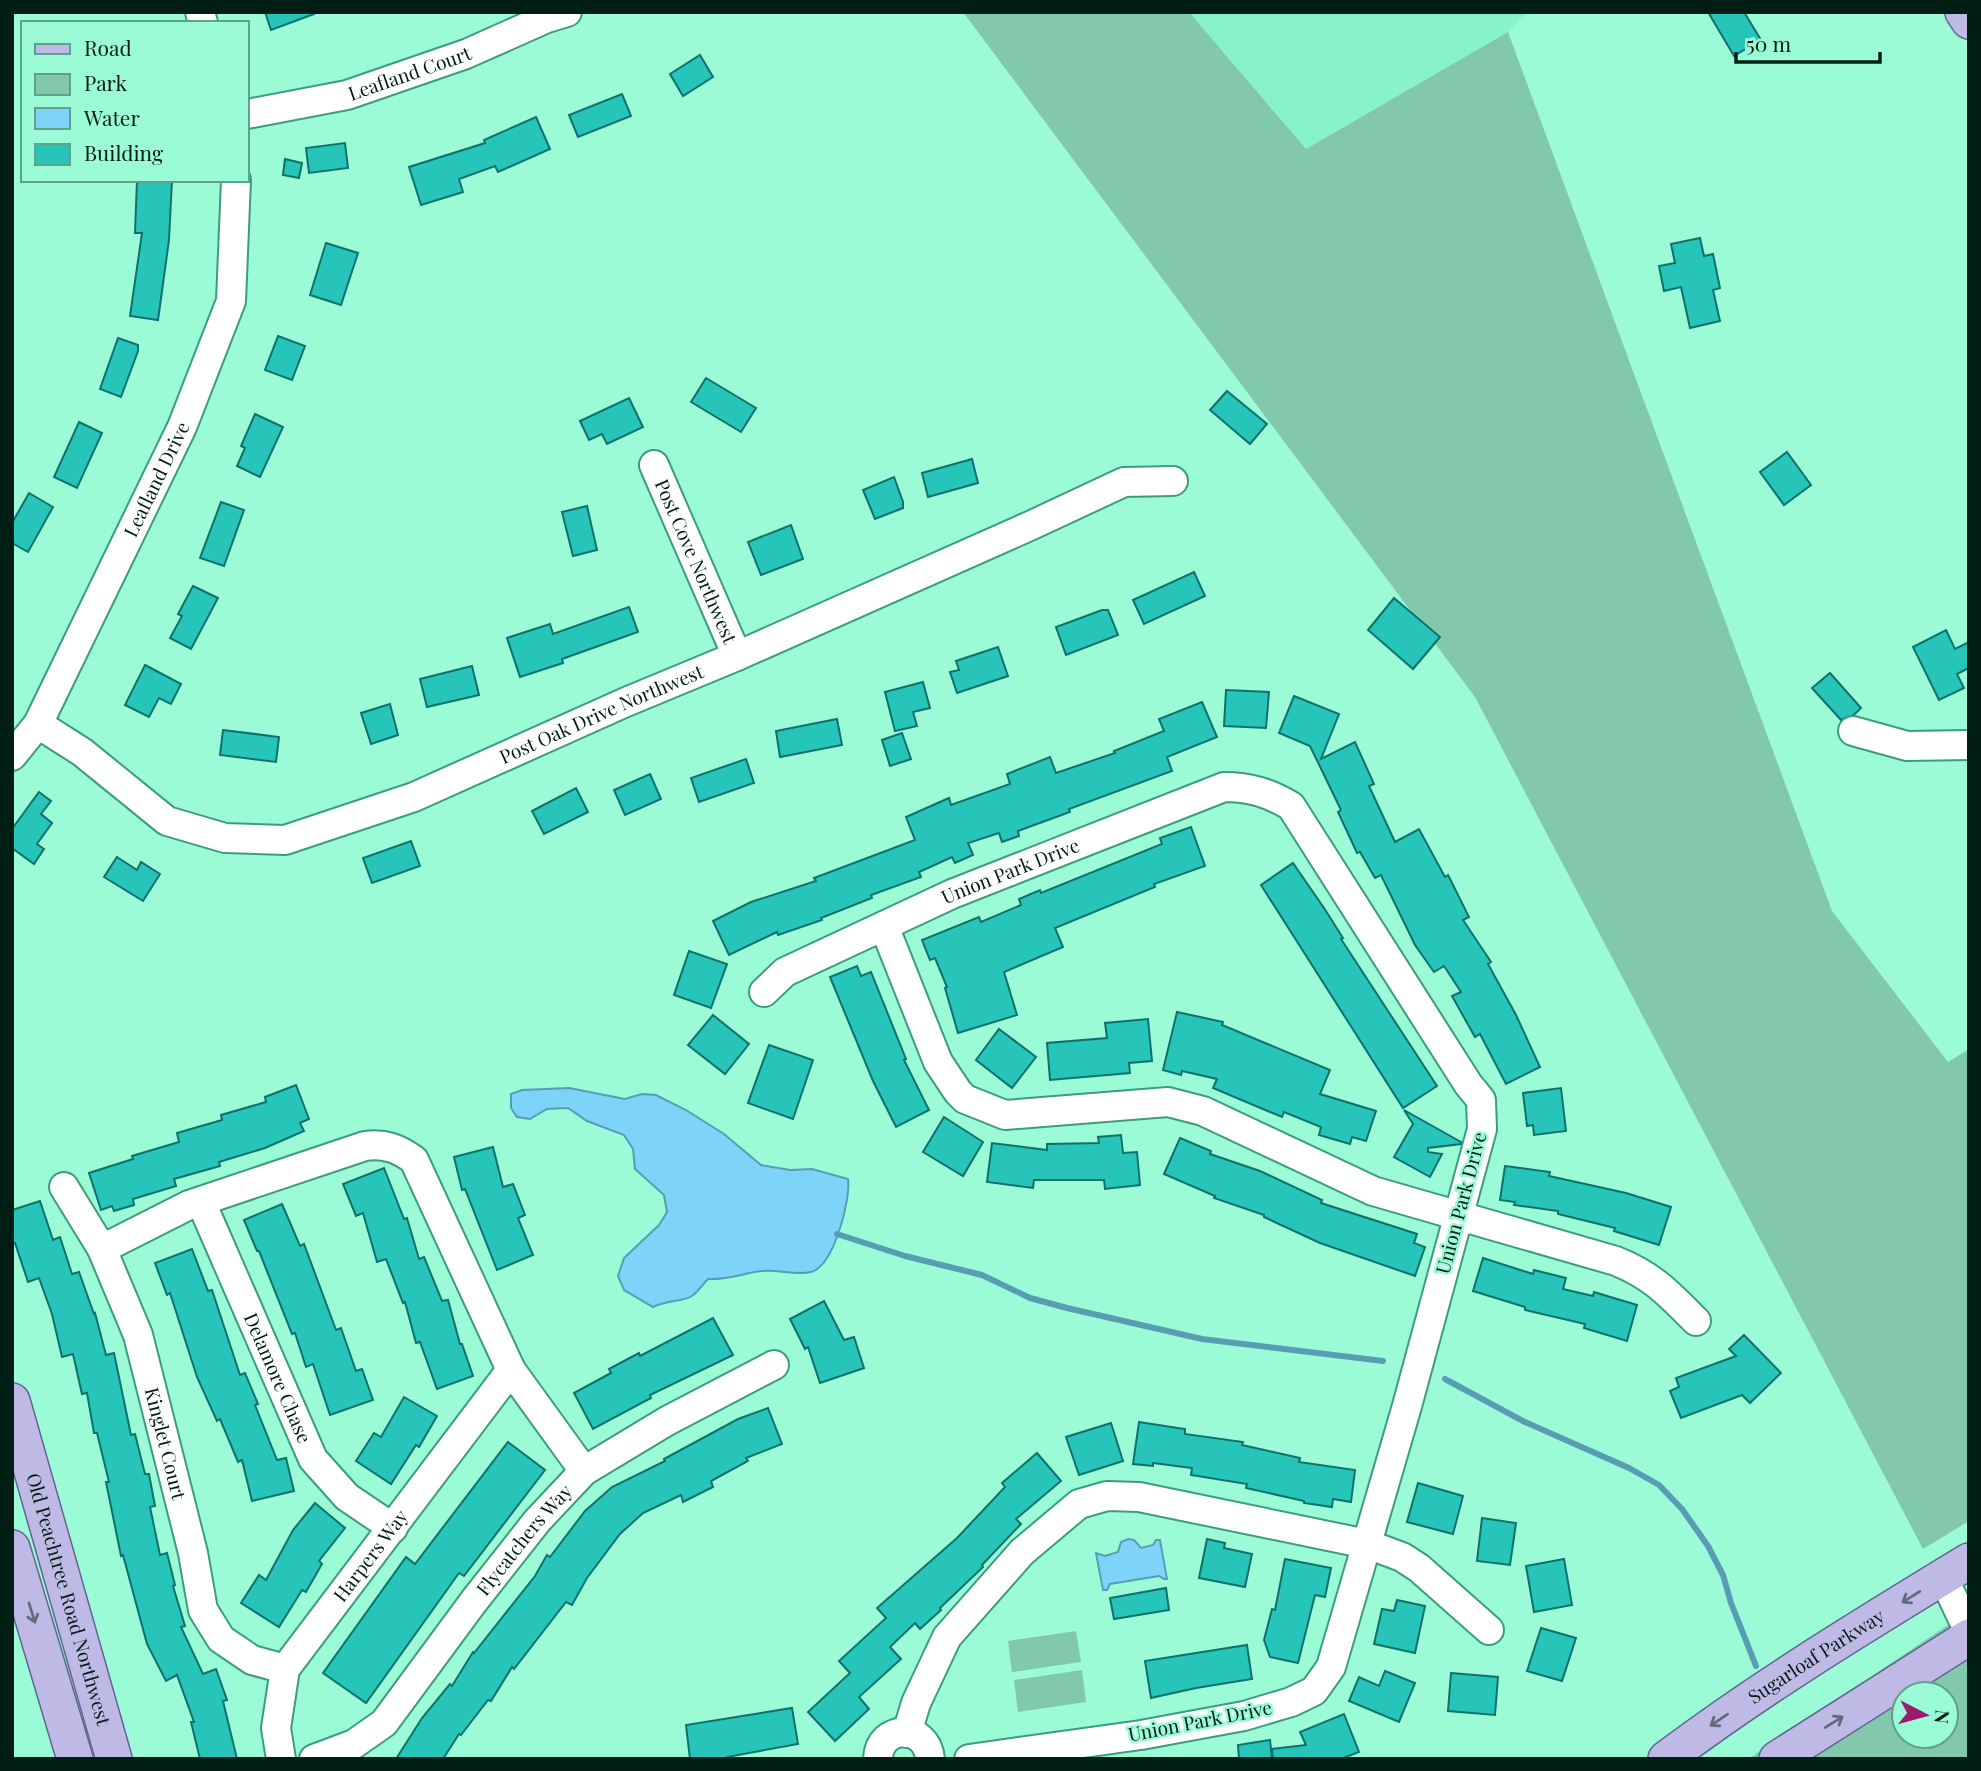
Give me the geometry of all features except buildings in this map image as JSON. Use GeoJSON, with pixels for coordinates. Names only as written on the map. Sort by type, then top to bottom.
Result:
{"type":"FeatureCollection","features":[{"type":"Feature","properties":{"kind":"main road"},"geometry":{"type":"LineString","coordinates":[[1963,12],[1969,21]]}},
{"type":"Feature","properties":{"kind":"main road","name":"Old Peachtree Road Northwest"},"geometry":{"type":"LineString","coordinates":[[12,1401],[114,1759]]}},
{"type":"Feature","properties":{"kind":"main road","name":"Old Peachtree Road Northwest"},"geometry":{"type":"LineString","coordinates":[[12,1548],[75,1759]]}},
{"type":"Feature","properties":{"kind":"main road","name":"Sugarloaf Parkway"},"geometry":{"type":"LineString","coordinates":[[1667,1759],[1716,1721],[1956,1569]]}},
{"type":"Feature","properties":{"kind":"main road"},"geometry":{"type":"LineString","coordinates":[[1777,1759],[1969,1634]]}},
{"type":"Feature","properties":{"kind":"street","name":"Leafland Court"},"geometry":{"type":"LineString","coordinates":[[248,114],[346,95],[466,54],[547,18],[567,12]]}},
{"type":"Feature","properties":{"kind":"street","name":"Leafland Drive"},"geometry":{"type":"LineString","coordinates":[[12,756],[38,724],[182,428],[231,301],[236,182]]}},
{"type":"Feature","properties":{"kind":"street","name":"Post Cove Northwest"},"geometry":{"type":"LineString","coordinates":[[654,465],[737,656]]}},
{"type":"Feature","properties":{"kind":"street","name":"Post Oak Drive Northwest"},"geometry":{"type":"LineString","coordinates":[[38,724],[82,752],[167,821],[225,838],[285,839],[414,797],[626,702],[737,656],[1124,482],[1173,481]]}},
{"type":"Feature","properties":{"kind":"street"},"geometry":{"type":"LineString","coordinates":[[1853,732],[1907,746],[1969,745]]}},
{"type":"Feature","properties":{"kind":"street","name":"Union Park Drive"},"geometry":{"type":"LineString","coordinates":[[764,992],[785,972],[952,894],[1224,787],[1240,787],[1268,793],[1292,806],[1468,1084],[1481,1100],[1482,1129],[1367,1544],[1331,1667],[1314,1691],[1291,1702],[1244,1716],[1141,1735],[969,1759]]}},
{"type":"Feature","properties":{"kind":"street"},"geometry":{"type":"LineString","coordinates":[[884,926],[937,1062],[965,1099],[1006,1115],[1168,1102],[1203,1111],[1373,1191],[1640,1270],[1659,1283],[1696,1321]]}},
{"type":"Feature","properties":{"kind":"street"},"geometry":{"type":"LineString","coordinates":[[102,1250],[201,1202],[365,1146],[377,1144],[400,1150],[414,1160],[511,1370],[584,1471]]}},
{"type":"Feature","properties":{"kind":"street","name":"Kinglet Court"},"geometry":{"type":"LineString","coordinates":[[64,1187],[102,1250],[138,1335],[193,1553],[203,1610],[221,1639],[252,1660],[285,1670]]}},
{"type":"Feature","properties":{"kind":"street","name":"Delamore Chase"},"geometry":{"type":"LineString","coordinates":[[201,1202],[313,1459],[347,1497],[393,1528]]}},
{"type":"Feature","properties":{"kind":"street","name":"Flycatchers Way"},"geometry":{"type":"LineString","coordinates":[[314,1759],[354,1744],[384,1723],[529,1531],[584,1471],[667,1421],[774,1365]]}},
{"type":"Feature","properties":{"kind":"street","name":"Harpers Way"},"geometry":{"type":"LineString","coordinates":[[281,1759],[276,1728],[285,1670],[511,1370]]}},
{"type":"Feature","properties":{"kind":"street"},"geometry":{"type":"LineString","coordinates":[[907,1733],[920,1692],[947,1637],[1022,1552],[1079,1504],[1107,1496],[1139,1497],[1367,1544],[1402,1557],[1419,1568],[1489,1630]]}},
{"type":"Feature","properties":{"kind":"street"},"geometry":{"type":"LineString","coordinates":[[1956,1569],[1969,1634]]}},
{"type":"Feature","properties":{"kind":"street"},"geometry":{"type":"LineString","coordinates":[[878,1759],[883,1742],[902,1732],[915,1734],[923,1740],[930,1759]]}},
{"type":"Feature","properties":{"kind":"shaded area"},"geometry":{"type":"Polygon","coordinates":[[[1189,12],[1529,12],[1508,32],[1306,149],[1189,12]]]}},
{"type":"Feature","properties":{"kind":"green space"},"geometry":{"type":"Polygon","coordinates":[[[963,12],[1189,12],[1306,149],[1508,32],[1832,911],[1948,1062],[1969,1049],[1969,1521],[1923,1549],[1475,697],[963,12]]]}},
{"type":"Feature","properties":{"kind":"green space"},"geometry":{"type":"Polygon","coordinates":[[[1969,1613],[1969,1759],[1748,1759],[1945,1627],[1969,1613]]]}},
{"type":"Feature","properties":{"kind":"green space"},"geometry":{"type":"Polygon","coordinates":[[[1076,1631],[1081,1662],[1012,1672],[1008,1641],[1076,1631]]]}},
{"type":"Feature","properties":{"kind":"green space"},"geometry":{"type":"Polygon","coordinates":[[[1082,1670],[1086,1702],[1018,1712],[1014,1680],[1082,1670]]]}},
{"type":"Feature","properties":{"kind":"water"},"geometry":{"type":"Polygon","coordinates":[[[569,1088],[625,1099],[642,1094],[656,1095],[724,1134],[761,1165],[790,1170],[812,1169],[848,1179],[844,1216],[827,1258],[811,1272],[762,1271],[708,1279],[692,1296],[653,1307],[624,1290],[618,1276],[624,1258],[659,1225],[667,1212],[664,1195],[635,1169],[633,1149],[624,1135],[587,1121],[568,1108],[547,1109],[530,1119],[517,1117],[511,1108],[511,1094],[522,1090],[569,1088]]]}},
{"type":"Feature","properties":{"kind":"water"},"geometry":{"type":"Polygon","coordinates":[[[1134,1540],[1141,1548],[1160,1540],[1167,1579],[1159,1576],[1110,1584],[1107,1590],[1103,1590],[1096,1553],[1105,1556],[1118,1552],[1121,1542],[1134,1540]]]}},
{"type":"Feature","properties":{"kind":"waterway"},"geometry":{"type":"LineString","coordinates":[[837,1234],[905,1256],[982,1275],[1030,1298],[1067,1308],[1202,1339],[1383,1361]]}},
{"type":"Feature","properties":{"kind":"waterway"},"geometry":{"type":"LineString","coordinates":[[1445,1379],[1525,1422],[1629,1468],[1659,1485],[1682,1509],[1708,1546],[1723,1575],[1756,1666]]}}]}
